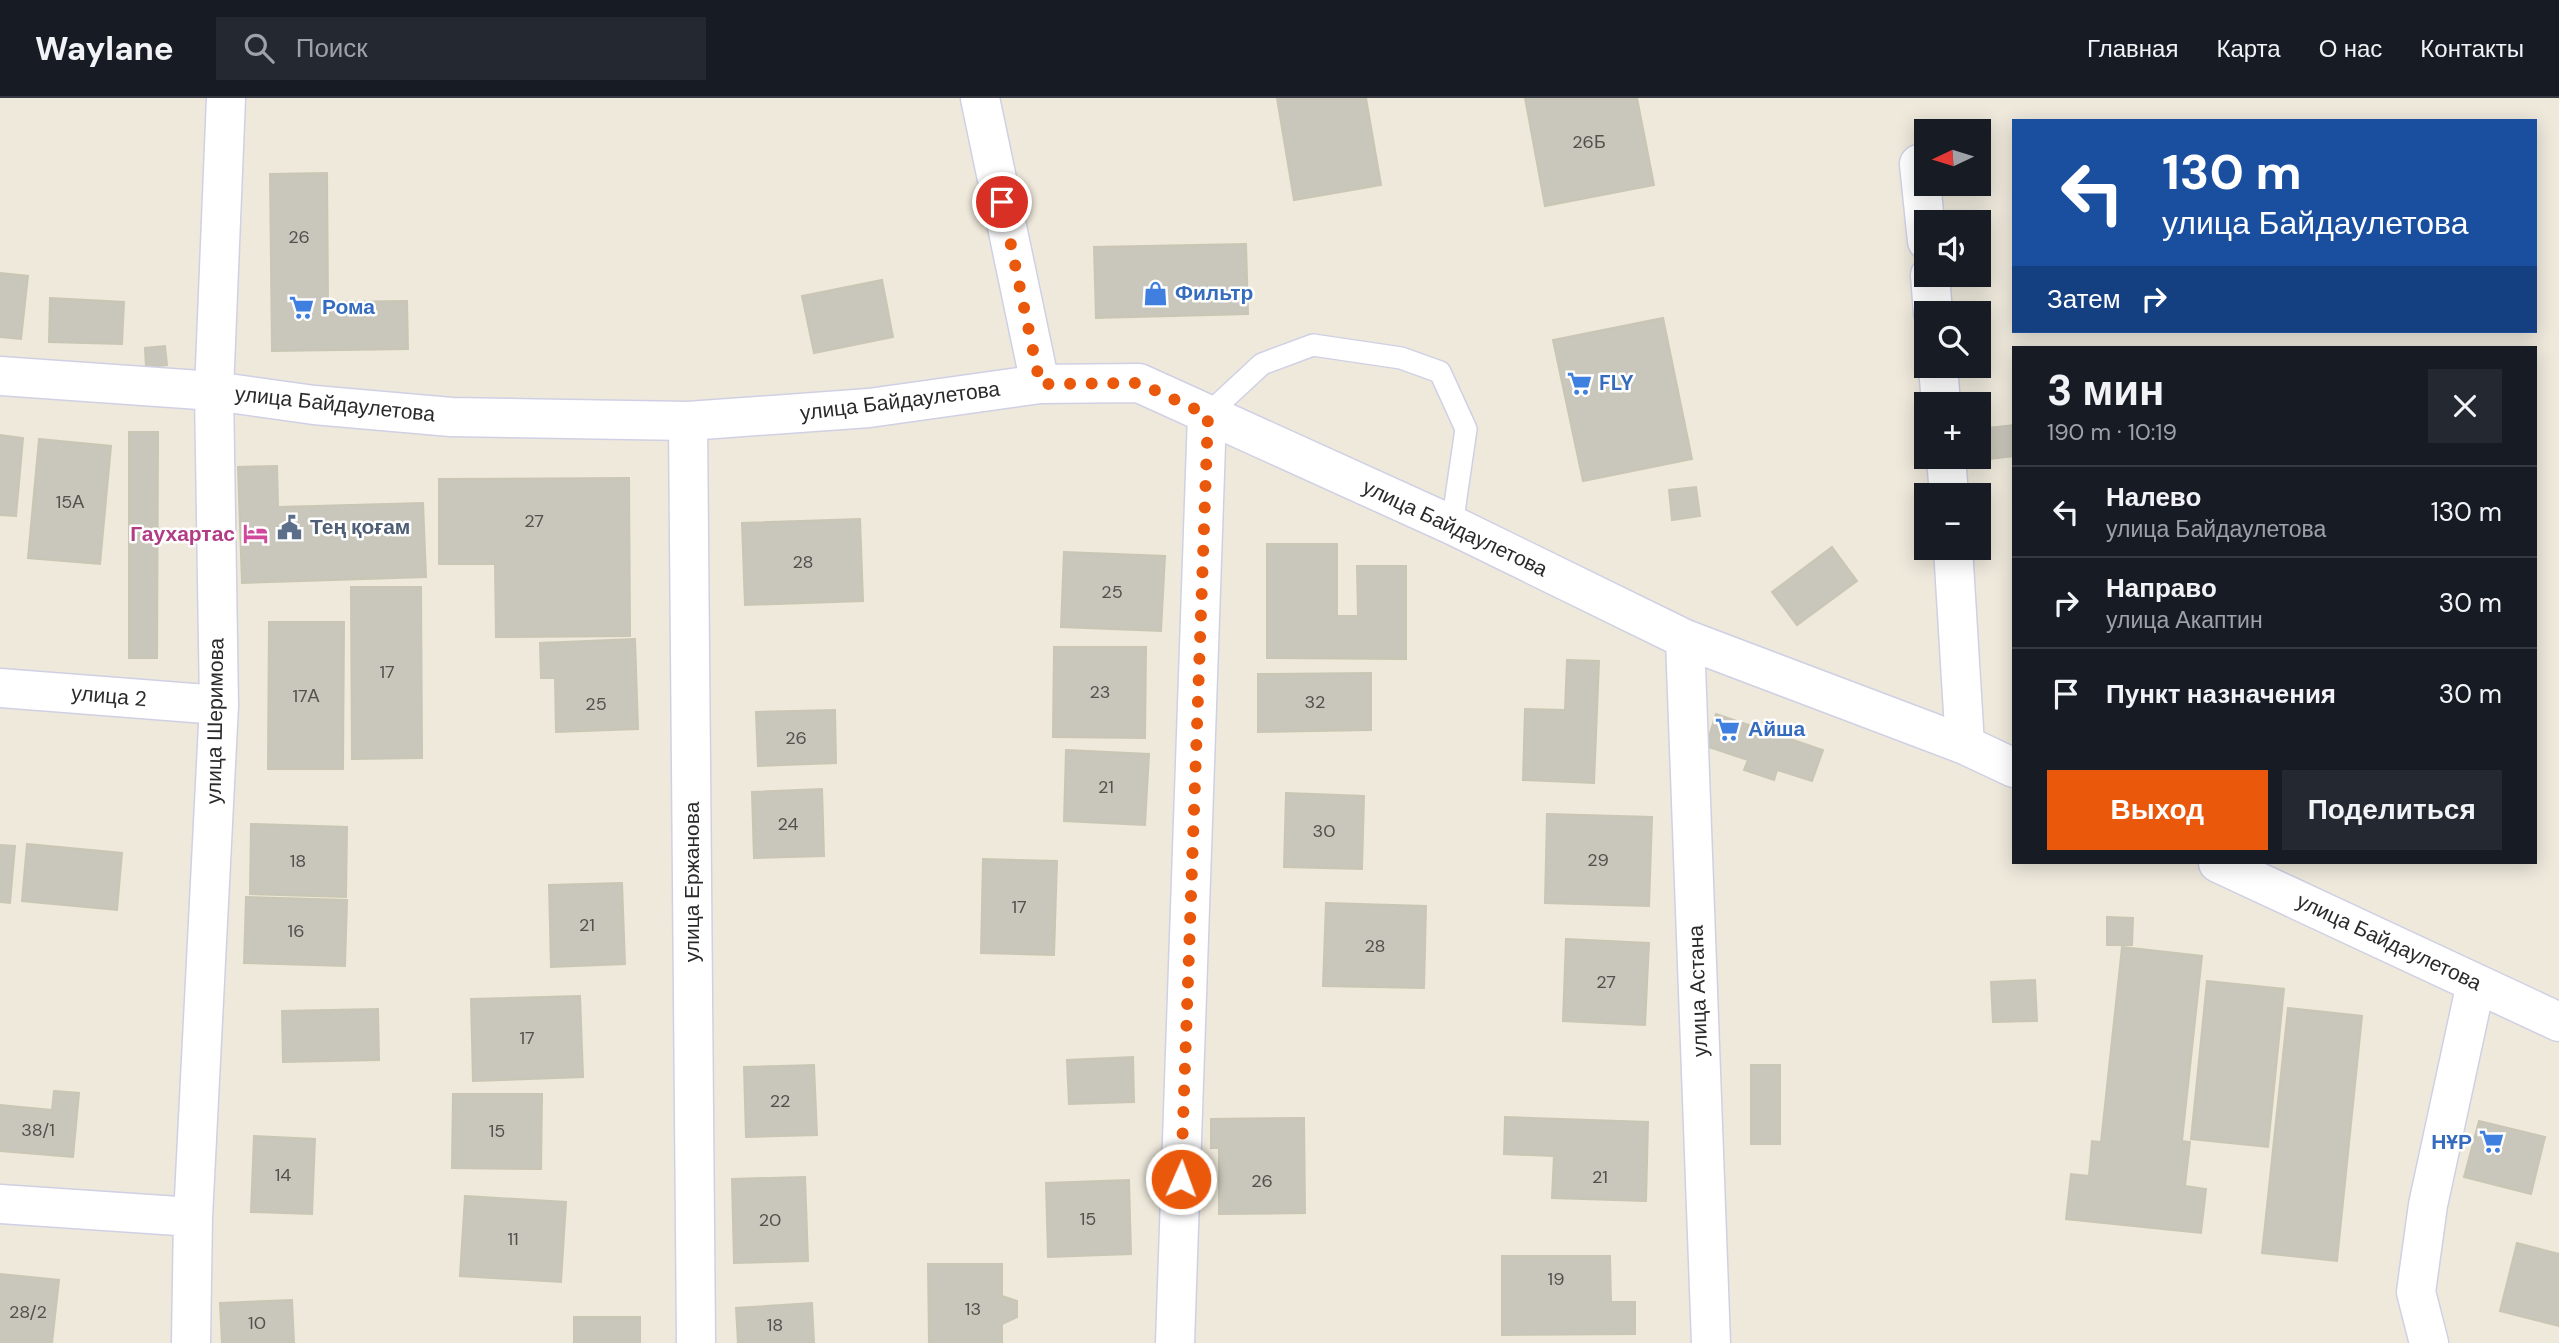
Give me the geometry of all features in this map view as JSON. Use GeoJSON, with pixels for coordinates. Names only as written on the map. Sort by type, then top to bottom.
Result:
{"type":"FeatureCollection","features":[{"type":"Feature","properties":{"kind":"street","name":"улица Шеримова"},"geometry":{"type":"LineString","coordinates":[[191,1343],[193,1217],[219,705],[214,391],[226,98]]}},
{"type":"Feature","properties":{"kind":"street"},"geometry":{"type":"LineString","coordinates":[[980,98],[1040,384]]}},
{"type":"Feature","properties":{"kind":"street","name":"улица Байдаулетова"},"geometry":{"type":"LineString","coordinates":[[0,376],[214,391],[314,405],[451,417],[688,421],[869,408],[1040,384],[1139,383],[1452,525],[1685,639],[1965,745],[2012,767]]}},
{"type":"Feature","properties":{"kind":"street"},"geometry":{"type":"LineString","coordinates":[[1175,1343],[1208,415]]}},
{"type":"Feature","properties":{"kind":"street","name":"улица Ержанова"},"geometry":{"type":"LineString","coordinates":[[688,421],[696,1343]]}},
{"type":"Feature","properties":{"kind":"street"},"geometry":{"type":"LineString","coordinates":[[1954,560],[1965,745]]}},
{"type":"Feature","properties":{"kind":"street","name":"улица Астана"},"geometry":{"type":"LineString","coordinates":[[1685,639],[1711,1343]]}},
{"type":"Feature","properties":{"kind":"street","name":"улица 2"},"geometry":{"type":"LineString","coordinates":[[0,688],[219,705]]}},
{"type":"Feature","properties":{"kind":"street","name":"улица Байдаулетова"},"geometry":{"type":"LineString","coordinates":[[2220,864],[2559,1022]]}},
{"type":"Feature","properties":{"kind":"street"},"geometry":{"type":"LineString","coordinates":[[2429,1343],[2416,1292],[2428,1205],[2476,983]]}},
{"type":"Feature","properties":{"kind":"street"},"geometry":{"type":"LineString","coordinates":[[0,1204],[193,1217]]}},
{"type":"Feature","properties":{"kind":"lane"},"geometry":{"type":"LineString","coordinates":[[1208,415],[1262,364],[1313,345],[1401,358],[1440,372],[1466,429],[1452,525]]}},
{"type":"Feature","properties":{"kind":"building"},"geometry":{"type":"Polygon","coordinates":[[[1277,98],[1366,98],[1381,185],[1294,200],[1277,98]]]}},
{"type":"Feature","properties":{"kind":"building"},"geometry":{"type":"Polygon","coordinates":[[[1525,98],[1637,98],[1654,185],[1545,206],[1525,98]]]}},
{"type":"Feature","properties":{"kind":"building"},"geometry":{"type":"Polygon","coordinates":[[[327,173],[328,302],[407,301],[408,349],[272,351],[270,174],[327,173]]]}},
{"type":"Feature","properties":{"kind":"building"},"geometry":{"type":"Polygon","coordinates":[[[1246,244],[1248,314],[1096,318],[1094,247],[1246,244]]]}},
{"type":"Feature","properties":{"kind":"building"},"geometry":{"type":"Polygon","coordinates":[[[0,273],[28,276],[21,339],[0,337],[0,273]]]}},
{"type":"Feature","properties":{"kind":"building"},"geometry":{"type":"Polygon","coordinates":[[[882,280],[893,337],[814,353],[802,296],[882,280]]]}},
{"type":"Feature","properties":{"kind":"building"},"geometry":{"type":"Polygon","coordinates":[[[50,298],[124,302],[122,344],[49,342],[50,298]]]}},
{"type":"Feature","properties":{"kind":"building"},"geometry":{"type":"Polygon","coordinates":[[[1663,318],[1692,459],[1583,481],[1553,340],[1663,318]]]}},
{"type":"Feature","properties":{"kind":"building"},"geometry":{"type":"Polygon","coordinates":[[[165,346],[167,365],[146,367],[145,348],[165,346]]]}},
{"type":"Feature","properties":{"kind":"building"},"geometry":{"type":"Polygon","coordinates":[[[2012,425],[2012,456],[1991,459],[1991,428],[2012,425]]]}},
{"type":"Feature","properties":{"kind":"building"},"geometry":{"type":"Polygon","coordinates":[[[129,432],[158,432],[157,658],[129,658],[129,432]]]}},
{"type":"Feature","properties":{"kind":"building"},"geometry":{"type":"Polygon","coordinates":[[[0,435],[23,438],[16,516],[0,515],[0,435]]]}},
{"type":"Feature","properties":{"kind":"building"},"geometry":{"type":"Polygon","coordinates":[[[39,439],[111,446],[100,564],[28,558],[39,439]]]}},
{"type":"Feature","properties":{"kind":"building"},"geometry":{"type":"Polygon","coordinates":[[[277,466],[278,507],[423,503],[426,577],[242,583],[238,467],[277,466]]]}},
{"type":"Feature","properties":{"kind":"building"},"geometry":{"type":"Polygon","coordinates":[[[629,478],[630,636],[496,637],[495,564],[439,564],[439,479],[629,478]]]}},
{"type":"Feature","properties":{"kind":"building"},"geometry":{"type":"Polygon","coordinates":[[[1696,487],[1700,516],[1672,520],[1669,490],[1696,487]]]}},
{"type":"Feature","properties":{"kind":"building"},"geometry":{"type":"Polygon","coordinates":[[[860,519],[863,601],[745,605],[742,523],[860,519]]]}},
{"type":"Feature","properties":{"kind":"building"},"geometry":{"type":"Polygon","coordinates":[[[1267,544],[1337,544],[1337,616],[1358,616],[1357,566],[1406,566],[1406,659],[1267,658],[1267,544]]]}},
{"type":"Feature","properties":{"kind":"building"},"geometry":{"type":"Polygon","coordinates":[[[1832,547],[1857,581],[1797,625],[1772,592],[1832,547]]]}},
{"type":"Feature","properties":{"kind":"building"},"geometry":{"type":"Polygon","coordinates":[[[1064,552],[1165,556],[1161,631],[1061,627],[1064,552]]]}},
{"type":"Feature","properties":{"kind":"building"},"geometry":{"type":"Polygon","coordinates":[[[351,587],[421,587],[422,758],[352,759],[351,587]]]}},
{"type":"Feature","properties":{"kind":"building"},"geometry":{"type":"Polygon","coordinates":[[[269,622],[344,622],[343,769],[268,769],[269,622]]]}},
{"type":"Feature","properties":{"kind":"building"},"geometry":{"type":"Polygon","coordinates":[[[635,639],[638,729],[556,732],[555,678],[541,678],[540,643],[635,639]]]}},
{"type":"Feature","properties":{"kind":"building"},"geometry":{"type":"Polygon","coordinates":[[[1054,647],[1146,647],[1145,738],[1053,737],[1054,647]]]}},
{"type":"Feature","properties":{"kind":"building"},"geometry":{"type":"Polygon","coordinates":[[[1567,660],[1599,661],[1594,783],[1523,780],[1525,709],[1565,710],[1567,660]]]}},
{"type":"Feature","properties":{"kind":"building"},"geometry":{"type":"Polygon","coordinates":[[[1371,673],[1371,730],[1258,732],[1258,674],[1371,673]]]}},
{"type":"Feature","properties":{"kind":"building"},"geometry":{"type":"Polygon","coordinates":[[[835,710],[836,763],[758,766],[756,712],[835,710]]]}},
{"type":"Feature","properties":{"kind":"building"},"geometry":{"type":"Polygon","coordinates":[[[1716,714],[1823,750],[1812,781],[1777,770],[1774,780],[1744,770],[1748,760],[1706,746],[1716,714]]]}},
{"type":"Feature","properties":{"kind":"building"},"geometry":{"type":"Polygon","coordinates":[[[1066,750],[1149,754],[1145,825],[1064,821],[1066,750]]]}},
{"type":"Feature","properties":{"kind":"building"},"geometry":{"type":"Polygon","coordinates":[[[822,789],[824,856],[754,858],[752,792],[822,789]]]}},
{"type":"Feature","properties":{"kind":"building"},"geometry":{"type":"Polygon","coordinates":[[[1286,793],[1364,796],[1362,869],[1284,867],[1286,793]]]}},
{"type":"Feature","properties":{"kind":"building"},"geometry":{"type":"Polygon","coordinates":[[[1547,814],[1652,817],[1649,906],[1545,903],[1547,814]]]}},
{"type":"Feature","properties":{"kind":"building"},"geometry":{"type":"Polygon","coordinates":[[[251,824],[347,827],[346,897],[250,894],[251,824]]]}},
{"type":"Feature","properties":{"kind":"building"},"geometry":{"type":"Polygon","coordinates":[[[27,844],[122,853],[117,910],[22,901],[27,844]]]}},
{"type":"Feature","properties":{"kind":"building"},"geometry":{"type":"Polygon","coordinates":[[[0,845],[15,846],[10,903],[0,902],[0,845]]]}},
{"type":"Feature","properties":{"kind":"building"},"geometry":{"type":"Polygon","coordinates":[[[983,859],[1057,861],[1054,955],[981,953],[983,859]]]}},
{"type":"Feature","properties":{"kind":"building"},"geometry":{"type":"Polygon","coordinates":[[[622,883],[625,964],[551,967],[549,885],[622,883]]]}},
{"type":"Feature","properties":{"kind":"building"},"geometry":{"type":"Polygon","coordinates":[[[246,897],[347,900],[345,966],[244,963],[246,897]]]}},
{"type":"Feature","properties":{"kind":"building"},"geometry":{"type":"Polygon","coordinates":[[[1326,903],[1426,906],[1424,988],[1323,986],[1326,903]]]}},
{"type":"Feature","properties":{"kind":"building"},"geometry":{"type":"Polygon","coordinates":[[[2107,917],[2133,918],[2132,945],[2107,945],[2107,917]]]}},
{"type":"Feature","properties":{"kind":"building"},"geometry":{"type":"Polygon","coordinates":[[[1566,939],[1649,943],[1645,1025],[1563,1021],[1566,939]]]}},
{"type":"Feature","properties":{"kind":"building"},"geometry":{"type":"Polygon","coordinates":[[[2122,947],[2202,956],[2182,1141],[2190,1142],[2185,1186],[2206,1189],[2201,1233],[2066,1219],[2071,1174],[2089,1176],[2092,1141],[2101,1142],[2122,947]]]}},
{"type":"Feature","properties":{"kind":"building"},"geometry":{"type":"Polygon","coordinates":[[[2035,980],[2037,1021],[1993,1022],[1991,982],[2035,980]]]}},
{"type":"Feature","properties":{"kind":"building"},"geometry":{"type":"Polygon","coordinates":[[[2207,981],[2284,989],[2268,1147],[2191,1139],[2207,981]]]}},
{"type":"Feature","properties":{"kind":"building"},"geometry":{"type":"Polygon","coordinates":[[[580,996],[583,1077],[473,1081],[471,999],[580,996]]]}},
{"type":"Feature","properties":{"kind":"building"},"geometry":{"type":"Polygon","coordinates":[[[2288,1008],[2362,1016],[2337,1261],[2262,1253],[2288,1008]]]}},
{"type":"Feature","properties":{"kind":"building"},"geometry":{"type":"Polygon","coordinates":[[[378,1009],[379,1060],[283,1062],[282,1011],[378,1009]]]}},
{"type":"Feature","properties":{"kind":"building"},"geometry":{"type":"Polygon","coordinates":[[[1133,1057],[1134,1102],[1069,1104],[1067,1060],[1133,1057]]]}},
{"type":"Feature","properties":{"kind":"building"},"geometry":{"type":"Polygon","coordinates":[[[814,1065],[817,1135],[746,1137],[744,1067],[814,1065]]]}},
{"type":"Feature","properties":{"kind":"building"},"geometry":{"type":"Polygon","coordinates":[[[1751,1065],[1780,1065],[1780,1144],[1751,1144],[1751,1065]]]}},
{"type":"Feature","properties":{"kind":"building"},"geometry":{"type":"Polygon","coordinates":[[[54,1091],[79,1093],[73,1157],[0,1151],[0,1105],[52,1110],[54,1091]]]}},
{"type":"Feature","properties":{"kind":"building"},"geometry":{"type":"Polygon","coordinates":[[[453,1094],[542,1094],[541,1169],[452,1168],[453,1094]]]}},
{"type":"Feature","properties":{"kind":"building"},"geometry":{"type":"Polygon","coordinates":[[[1505,1117],[1648,1122],[1646,1201],[1552,1198],[1554,1156],[1504,1154],[1505,1117]]]}},
{"type":"Feature","properties":{"kind":"building"},"geometry":{"type":"Polygon","coordinates":[[[1304,1118],[1305,1213],[1219,1214],[1219,1148],[1211,1148],[1211,1119],[1304,1118]]]}},
{"type":"Feature","properties":{"kind":"building"},"geometry":{"type":"Polygon","coordinates":[[[2479,1121],[2545,1137],[2531,1194],[2464,1177],[2479,1121]]]}},
{"type":"Feature","properties":{"kind":"building"},"geometry":{"type":"Polygon","coordinates":[[[254,1136],[315,1139],[312,1214],[251,1212],[254,1136]]]}},
{"type":"Feature","properties":{"kind":"building"},"geometry":{"type":"Polygon","coordinates":[[[805,1177],[808,1261],[734,1263],[732,1179],[805,1177]]]}},
{"type":"Feature","properties":{"kind":"building"},"geometry":{"type":"Polygon","coordinates":[[[1129,1180],[1131,1254],[1048,1257],[1046,1183],[1129,1180]]]}},
{"type":"Feature","properties":{"kind":"building"},"geometry":{"type":"Polygon","coordinates":[[[465,1196],[566,1202],[561,1282],[460,1276],[465,1196]]]}},
{"type":"Feature","properties":{"kind":"building"},"geometry":{"type":"Polygon","coordinates":[[[2517,1243],[2559,1254],[2559,1326],[2500,1311],[2517,1243]]]}},
{"type":"Feature","properties":{"kind":"building"},"geometry":{"type":"Polygon","coordinates":[[[1502,1256],[1610,1256],[1611,1302],[1635,1302],[1635,1334],[1502,1335],[1502,1256]]]}},
{"type":"Feature","properties":{"kind":"building"},"geometry":{"type":"Polygon","coordinates":[[[928,1264],[1002,1264],[1002,1296],[1017,1301],[1017,1317],[1002,1324],[1002,1343],[929,1343],[928,1264]]]}},
{"type":"Feature","properties":{"kind":"building"},"geometry":{"type":"Polygon","coordinates":[[[0,1274],[59,1280],[52,1343],[0,1343],[0,1274]]]}},
{"type":"Feature","properties":{"kind":"building"},"geometry":{"type":"Polygon","coordinates":[[[292,1300],[294,1343],[222,1343],[220,1303],[292,1300]]]}},
{"type":"Feature","properties":{"kind":"building"},"geometry":{"type":"Polygon","coordinates":[[[812,1303],[814,1343],[738,1343],[736,1308],[812,1303]]]}},
{"type":"Feature","properties":{"kind":"building"},"geometry":{"type":"Polygon","coordinates":[[[574,1317],[640,1317],[640,1343],[574,1343],[574,1317]]]}},
{"type":"Feature","properties":{"kind":"place","name":"Фильтр"},"geometry":{"type":"Point","coordinates":[1155,293]}},
{"type":"Feature","properties":{"kind":"place","name":"Рома"},"geometry":{"type":"Point","coordinates":[302,307]}},
{"type":"Feature","properties":{"kind":"place","name":"FLY"},"geometry":{"type":"Point","coordinates":[1579,383]}},
{"type":"Feature","properties":{"kind":"place","name":"Тең қоғам"},"geometry":{"type":"Point","coordinates":[290,527]}},
{"type":"Feature","properties":{"kind":"place","name":"Гаухартас"},"geometry":{"type":"Point","coordinates":[255,534]}},
{"type":"Feature","properties":{"kind":"place","name":"Айша"},"geometry":{"type":"Point","coordinates":[1728,729]}},
{"type":"Feature","properties":{"kind":"place","name":"НҰР"},"geometry":{"type":"Point","coordinates":[2492,1142]}},
{"type":"Feature","properties":{"kind":"route"},"geometry":{"type":"LineString","coordinates":[[1002,202],[1040,384],[1139,383],[1208,415],[1181,1179]]}}]}
